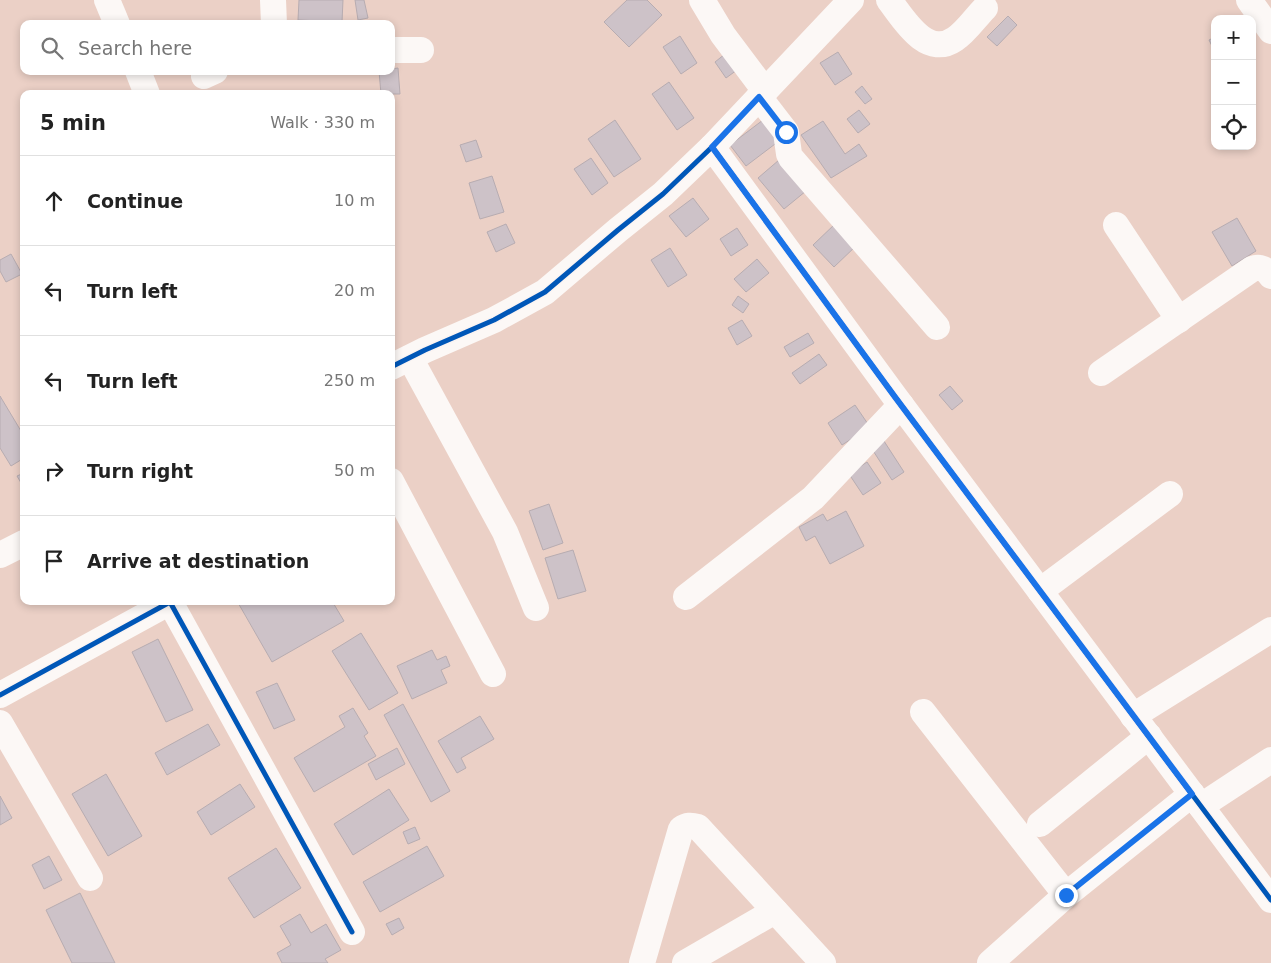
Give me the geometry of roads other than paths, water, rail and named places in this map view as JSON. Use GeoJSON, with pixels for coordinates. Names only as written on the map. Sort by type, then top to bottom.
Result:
{"type":"FeatureCollection","features":[{"type":"Feature","properties":{"kind":"street"},"geometry":{"type":"LineString","coordinates":[[107,0],[115,20]]}},
{"type":"Feature","properties":{"kind":"street"},"geometry":{"type":"LineString","coordinates":[[274,0],[274,20]]}},
{"type":"Feature","properties":{"kind":"street"},"geometry":{"type":"LineString","coordinates":[[702,0],[723,36],[786,132],[791,158],[937,327]]}},
{"type":"Feature","properties":{"kind":"street"},"geometry":{"type":"LineString","coordinates":[[536,608],[505,532],[401,362],[494,320],[545,292],[663,194],[712,147],[851,0]]}},
{"type":"Feature","properties":{"kind":"street"},"geometry":{"type":"LineString","coordinates":[[889,0],[914,32],[923,40],[944,44],[955,39],[985,8]]}},
{"type":"Feature","properties":{"kind":"street"},"geometry":{"type":"LineString","coordinates":[[1249,0],[1271,31]]}},
{"type":"Feature","properties":{"kind":"street"},"geometry":{"type":"LineString","coordinates":[[395,50],[421,50]]}},
{"type":"Feature","properties":{"kind":"street"},"geometry":{"type":"LineString","coordinates":[[140,75],[145,90]]}},
{"type":"Feature","properties":{"kind":"street"},"geometry":{"type":"LineString","coordinates":[[712,147],[901,405],[1271,900]]}},
{"type":"Feature","properties":{"kind":"street"},"geometry":{"type":"LineString","coordinates":[[1116,224],[1179,320]]}},
{"type":"Feature","properties":{"kind":"street"},"geometry":{"type":"LineString","coordinates":[[1101,373],[1252,269],[1258,267],[1264,269],[1271,276]]}},
{"type":"Feature","properties":{"kind":"street"},"geometry":{"type":"LineString","coordinates":[[686,597],[813,498],[901,405]]}},
{"type":"Feature","properties":{"kind":"street"},"geometry":{"type":"LineString","coordinates":[[395,489],[493,674]]}},
{"type":"Feature","properties":{"kind":"street"},"geometry":{"type":"LineString","coordinates":[[1040,592],[1170,494]]}},
{"type":"Feature","properties":{"kind":"street"},"geometry":{"type":"LineString","coordinates":[[0,556],[20,545]]}},
{"type":"Feature","properties":{"kind":"street"},"geometry":{"type":"LineString","coordinates":[[0,695],[165,605]]}},
{"type":"Feature","properties":{"kind":"street"},"geometry":{"type":"LineString","coordinates":[[172,605],[352,932]]}},
{"type":"Feature","properties":{"kind":"street"},"geometry":{"type":"LineString","coordinates":[[1133,716],[1271,630]]}},
{"type":"Feature","properties":{"kind":"street"},"geometry":{"type":"LineString","coordinates":[[923,712],[1066,895]]}},
{"type":"Feature","properties":{"kind":"street"},"geometry":{"type":"LineString","coordinates":[[0,723],[90,878]]}},
{"type":"Feature","properties":{"kind":"street"},"geometry":{"type":"LineString","coordinates":[[1040,824],[1149,736]]}},
{"type":"Feature","properties":{"kind":"street"},"geometry":{"type":"LineString","coordinates":[[990,963],[1066,895],[1196,800],[1271,760]]}},
{"type":"Feature","properties":{"kind":"street"},"geometry":{"type":"LineString","coordinates":[[642,963],[681,829],[692,825],[698,827],[823,963]]}},
{"type":"Feature","properties":{"kind":"street"},"geometry":{"type":"LineString","coordinates":[[685,963],[775,911]]}}]}
